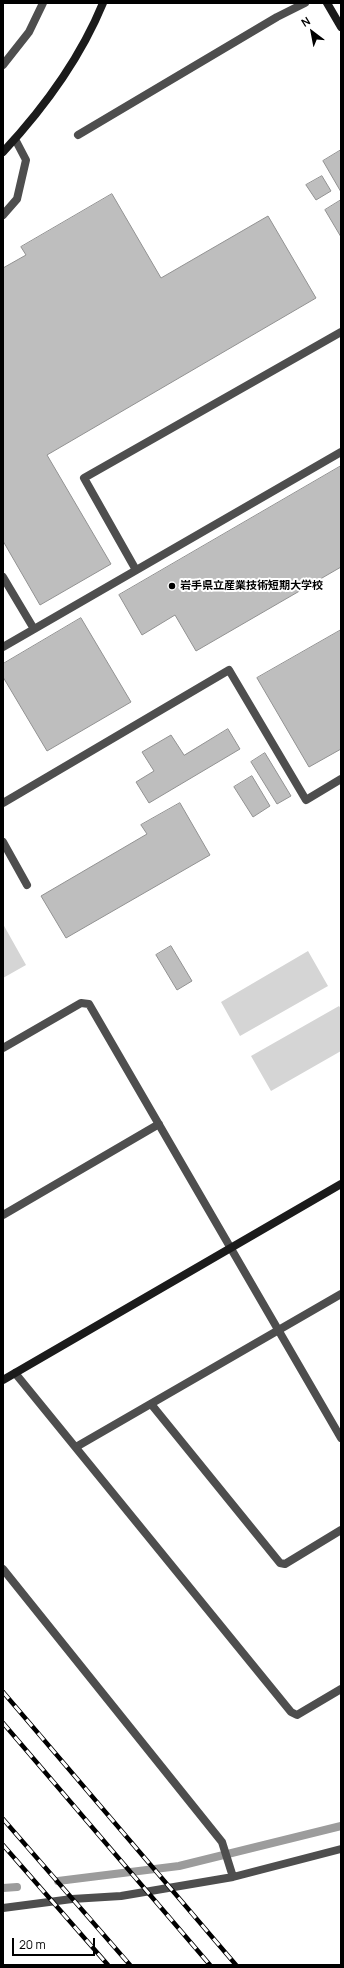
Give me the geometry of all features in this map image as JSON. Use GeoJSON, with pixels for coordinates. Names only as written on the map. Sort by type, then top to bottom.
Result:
{"type":"FeatureCollection","features":[{"type":"Feature","properties":{"kind":"street"},"geometry":{"type":"LineString","coordinates":[[4,61],[29,32],[43,3]]}},
{"type":"Feature","properties":{"kind":"street"},"geometry":{"type":"LineString","coordinates":[[3,152],[42,107],[71,66],[103,3]]}},
{"type":"Feature","properties":{"kind":"street"},"geometry":{"type":"LineString","coordinates":[[78,135],[277,17],[305,3]]}},
{"type":"Feature","properties":{"kind":"street"},"geometry":{"type":"LineString","coordinates":[[327,3],[341,28]]}},
{"type":"Feature","properties":{"kind":"street"},"geometry":{"type":"LineString","coordinates":[[3,215],[17,199],[26,160],[15,139]]}},
{"type":"Feature","properties":{"kind":"street"},"geometry":{"type":"LineString","coordinates":[[136,570],[84,478],[341,332]]}},
{"type":"Feature","properties":{"kind":"street"},"geometry":{"type":"LineString","coordinates":[[3,647],[341,452]]}},
{"type":"Feature","properties":{"kind":"street"},"geometry":{"type":"LineString","coordinates":[[3,577],[34,629]]}},
{"type":"Feature","properties":{"kind":"street"},"geometry":{"type":"LineString","coordinates":[[3,803],[230,670],[306,800],[341,779]]}},
{"type":"Feature","properties":{"kind":"street"},"geometry":{"type":"LineString","coordinates":[[3,842],[28,885]]}},
{"type":"Feature","properties":{"kind":"street"},"geometry":{"type":"LineString","coordinates":[[3,1048],[81,1003],[89,1004],[341,1438]]}},
{"type":"Feature","properties":{"kind":"street"},"geometry":{"type":"LineString","coordinates":[[3,1215],[159,1124]]}},
{"type":"Feature","properties":{"kind":"street"},"geometry":{"type":"LineString","coordinates":[[3,1380],[341,1184]]}},
{"type":"Feature","properties":{"kind":"street"},"geometry":{"type":"LineString","coordinates":[[76,1448],[341,1294]]}},
{"type":"Feature","properties":{"kind":"street"},"geometry":{"type":"LineString","coordinates":[[15,1373],[291,1712],[297,1715],[341,1689]]}},
{"type":"Feature","properties":{"kind":"street"},"geometry":{"type":"LineString","coordinates":[[151,1404],[280,1563],[285,1564],[341,1530]]}},
{"type":"Feature","properties":{"kind":"street"},"geometry":{"type":"LineString","coordinates":[[3,1569],[222,1842],[233,1877]]}},
{"type":"Feature","properties":{"kind":"street"},"geometry":{"type":"LineString","coordinates":[[3,1908],[72,1899],[121,1896],[233,1877],[341,1849]]}},
{"type":"Feature","properties":{"kind":"shaded area"},"geometry":{"type":"Polygon","coordinates":[[[3,924],[26,965],[3,978],[3,924]]]}},
{"type":"Feature","properties":{"kind":"shaded area"},"geometry":{"type":"Polygon","coordinates":[[[308,951],[328,986],[240,1036],[221,1002],[308,951]]]}},
{"type":"Feature","properties":{"kind":"shaded area"},"geometry":{"type":"Polygon","coordinates":[[[339,1006],[341,1009],[341,1051],[271,1091],[251,1056],[339,1006]]]}},
{"type":"Feature","properties":{"kind":"building"},"geometry":{"type":"Polygon","coordinates":[[[341,150],[341,192],[323,161],[341,150]]]}},
{"type":"Feature","properties":{"kind":"building"},"geometry":{"type":"Polygon","coordinates":[[[322,176],[331,191],[316,200],[306,185],[322,176]]]}},
{"type":"Feature","properties":{"kind":"building"},"geometry":{"type":"Polygon","coordinates":[[[112,194],[161,278],[268,216],[316,298],[47,455],[111,564],[40,605],[3,541],[3,268],[26,255],[21,247],[112,194]]]}},
{"type":"Feature","properties":{"kind":"building"},"geometry":{"type":"Polygon","coordinates":[[[341,200],[341,237],[325,210],[341,200]]]}},
{"type":"Feature","properties":{"kind":"building"},"geometry":{"type":"Polygon","coordinates":[[[341,466],[341,567],[196,651],[175,615],[142,635],[119,595],[341,466]]]}},
{"type":"Feature","properties":{"kind":"building"},"geometry":{"type":"Polygon","coordinates":[[[81,618],[131,702],[47,751],[3,677],[3,664],[81,618]]]}},
{"type":"Feature","properties":{"kind":"building"},"geometry":{"type":"Polygon","coordinates":[[[341,630],[341,749],[309,767],[257,678],[341,630]]]}},
{"type":"Feature","properties":{"kind":"building"},"geometry":{"type":"Polygon","coordinates":[[[228,729],[240,749],[149,803],[136,782],[154,771],[142,752],[171,735],[184,755],[228,729]]]}},
{"type":"Feature","properties":{"kind":"building"},"geometry":{"type":"Polygon","coordinates":[[[265,753],[291,796],[277,804],[251,762],[265,753]]]}},
{"type":"Feature","properties":{"kind":"building"},"geometry":{"type":"Polygon","coordinates":[[[252,776],[270,806],[253,817],[234,787],[252,776]]]}},
{"type":"Feature","properties":{"kind":"building"},"geometry":{"type":"Polygon","coordinates":[[[180,803],[210,855],[66,938],[41,896],[147,834],[141,825],[180,803]]]}},
{"type":"Feature","properties":{"kind":"building"},"geometry":{"type":"Polygon","coordinates":[[[171,946],[192,981],[177,990],[156,955],[171,946]]]}},
{"type":"Feature","properties":{"kind":"waterway"},"geometry":{"type":"LineString","coordinates":[[58,1881],[179,1866],[341,1826]]}},
{"type":"Feature","properties":{"kind":"waterway"},"geometry":{"type":"LineString","coordinates":[[3,1888],[17,1887]]}},
{"type":"Feature","properties":{"kind":"railway"},"geometry":{"type":"LineString","coordinates":[[3,1692],[236,1965]]}},
{"type":"Feature","properties":{"kind":"railway"},"geometry":{"type":"LineString","coordinates":[[3,1723],[210,1965]]}},
{"type":"Feature","properties":{"kind":"railway"},"geometry":{"type":"LineString","coordinates":[[3,1819],[130,1965]]}},
{"type":"Feature","properties":{"kind":"railway"},"geometry":{"type":"LineString","coordinates":[[3,1845],[108,1965]]}},
{"type":"Feature","properties":{"kind":"place","name":"岩手県立産業技術短期大学校"},"geometry":{"type":"Point","coordinates":[172,586]}}]}
